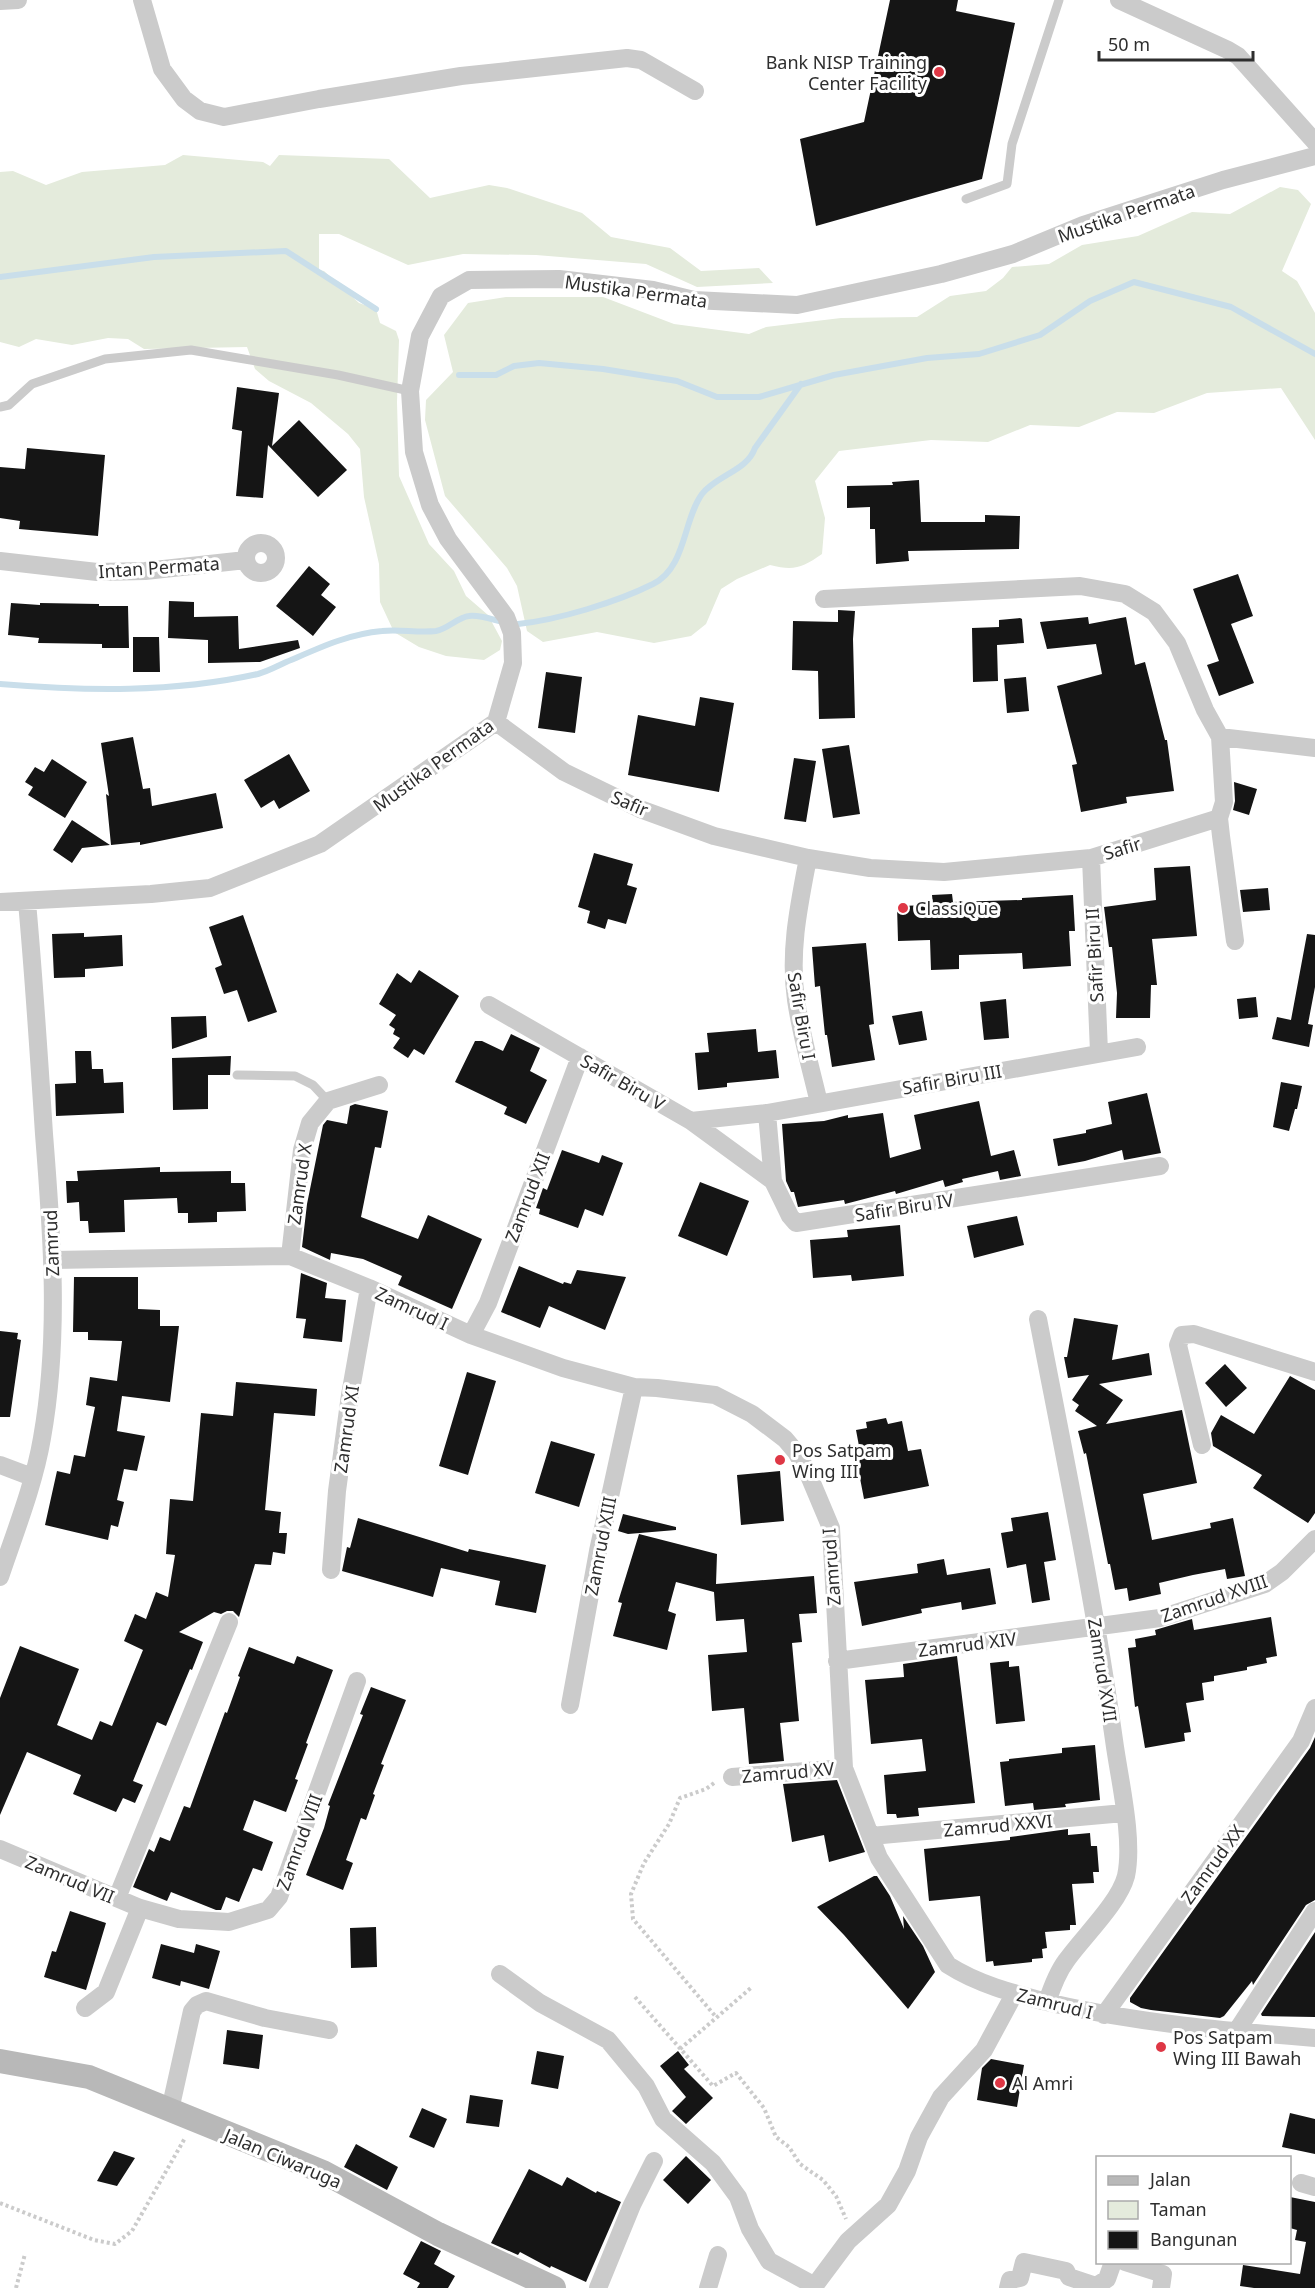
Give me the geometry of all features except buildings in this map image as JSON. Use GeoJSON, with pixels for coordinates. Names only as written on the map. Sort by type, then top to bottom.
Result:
{"type":"FeatureCollection","features":[{"type":"Feature","properties":{"kind":"street"},"geometry":{"type":"LineString","coordinates":[[0,1],[18,0]]}},
{"type":"Feature","properties":{"kind":"street"},"geometry":{"type":"LineString","coordinates":[[142,0],[162,69],[184,99],[200,111],[225,117],[460,76],[627,58],[641,60],[695,90]]}},
{"type":"Feature","properties":{"kind":"street"},"geometry":{"type":"LineString","coordinates":[[1119,0],[1238,56],[1315,142]]}},
{"type":"Feature","properties":{"kind":"street","name":"Mustika Permata"},"geometry":{"type":"LineString","coordinates":[[0,902],[151,894],[210,888],[320,844],[496,722],[513,663],[512,633],[506,617],[448,539],[430,505],[414,452],[410,391],[420,336],[441,297],[469,280],[558,279],[653,290],[694,300],[797,305],[941,274],[1012,254],[1083,225],[1222,180],[1315,156]]}},
{"type":"Feature","properties":{"kind":"street","name":"Intan Permata"},"geometry":{"type":"LineString","coordinates":[[0,561],[68,570],[109,572],[145,571],[246,560]]}},
{"type":"Feature","properties":{"kind":"street"},"geometry":{"type":"LineString","coordinates":[[824,599],[1080,586],[1125,594],[1154,612],[1177,644],[1201,701],[1220,737],[1224,802],[1219,818],[1235,941]]}},
{"type":"Feature","properties":{"kind":"street","name":"Safir"},"geometry":{"type":"LineString","coordinates":[[496,722],[564,772],[640,809],[714,836],[808,858],[870,868],[944,872],[1091,858],[1219,818]]}},
{"type":"Feature","properties":{"kind":"street"},"geometry":{"type":"LineString","coordinates":[[1220,737],[1315,748]]}},
{"type":"Feature","properties":{"kind":"street","name":"Safir Biru I"},"geometry":{"type":"LineString","coordinates":[[808,858],[795,923],[793,962],[796,1000],[819,1103]]}},
{"type":"Feature","properties":{"kind":"street","name":"Safir Biru II"},"geometry":{"type":"LineString","coordinates":[[1091,858],[1099,1052]]}},
{"type":"Feature","properties":{"kind":"street","name":"Zamrud"},"geometry":{"type":"LineString","coordinates":[[0,1577],[42,1438],[50,1367],[53,1260],[27,902]]}},
{"type":"Feature","properties":{"kind":"street","name":"Safir Biru V"},"geometry":{"type":"LineString","coordinates":[[489,1005],[691,1121]]}},
{"type":"Feature","properties":{"kind":"street","name":"Safir Biru III"},"geometry":{"type":"LineString","coordinates":[[767,1113],[1137,1047]]}},
{"type":"Feature","properties":{"kind":"street","name":"Zamrud XII"},"geometry":{"type":"LineString","coordinates":[[471,1335],[488,1303],[580,1057]]}},
{"type":"Feature","properties":{"kind":"street"},"geometry":{"type":"LineString","coordinates":[[328,1101],[379,1085]]}},
{"type":"Feature","properties":{"kind":"street","name":"Zamrud X"},"geometry":{"type":"LineString","coordinates":[[290,1256],[302,1150],[310,1123],[328,1101]]}},
{"type":"Feature","properties":{"kind":"street"},"geometry":{"type":"LineString","coordinates":[[691,1121],[767,1113],[773,1181]]}},
{"type":"Feature","properties":{"kind":"street","name":"Safir Biru IV"},"geometry":{"type":"LineString","coordinates":[[691,1121],[773,1181],[790,1216],[794,1222],[799,1223],[1160,1166]]}},
{"type":"Feature","properties":{"kind":"street","name":"Zamrud I"},"geometry":{"type":"LineString","coordinates":[[53,1260],[290,1256],[369,1288],[471,1335],[563,1368],[634,1387],[715,1395],[752,1414],[785,1439],[796,1452],[807,1470],[831,1528],[844,1768],[879,1858],[948,1965],[965,1976],[1013,1993],[1104,2015],[1236,2032],[1315,2038]]}},
{"type":"Feature","properties":{"kind":"street","name":"Zamrud XI"},"geometry":{"type":"LineString","coordinates":[[331,1570],[337,1491],[350,1395],[369,1288]]}},
{"type":"Feature","properties":{"kind":"street","name":"Zamrud XVII"},"geometry":{"type":"LineString","coordinates":[[1038,1319],[1098,1627],[1124,1813],[1127,1863],[1119,1893],[1065,1963],[1054,1981],[1047,2002]]}},
{"type":"Feature","properties":{"kind":"street"},"geometry":{"type":"LineString","coordinates":[[1202,1446],[1179,1345],[1182,1335],[1194,1334],[1315,1372]]}},
{"type":"Feature","properties":{"kind":"street","name":"Zamrud XIII"},"geometry":{"type":"LineString","coordinates":[[570,1705],[598,1551],[634,1387]]}},
{"type":"Feature","properties":{"kind":"street"},"geometry":{"type":"LineString","coordinates":[[0,1465],[32,1477]]}},
{"type":"Feature","properties":{"kind":"street","name":"Zamrud XVIII"},"geometry":{"type":"LineString","coordinates":[[1098,1627],[1160,1618],[1265,1584],[1282,1572],[1315,1539]]}},
{"type":"Feature","properties":{"kind":"street"},"geometry":{"type":"LineString","coordinates":[[117,1898],[229,1622]]}},
{"type":"Feature","properties":{"kind":"street","name":"Zamrud XIV"},"geometry":{"type":"LineString","coordinates":[[837,1661],[1098,1627]]}},
{"type":"Feature","properties":{"kind":"street","name":"Zamrud VIII"},"geometry":{"type":"LineString","coordinates":[[140,1908],[179,1919],[229,1922],[268,1910],[279,1897],[357,1681]]}},
{"type":"Feature","properties":{"kind":"street","name":"Zamrud XX"},"geometry":{"type":"LineString","coordinates":[[1104,2015],[1300,1741],[1315,1708]]}},
{"type":"Feature","properties":{"kind":"street","name":"Zamrud XV"},"geometry":{"type":"LineString","coordinates":[[732,1777],[844,1768]]}},
{"type":"Feature","properties":{"kind":"street","name":"Zamrud XXVI"},"geometry":{"type":"LineString","coordinates":[[871,1836],[1124,1813]]}},
{"type":"Feature","properties":{"kind":"street","name":"Zamrud VII"},"geometry":{"type":"LineString","coordinates":[[0,1849],[140,1908]]}},
{"type":"Feature","properties":{"kind":"street"},"geometry":{"type":"LineString","coordinates":[[85,2008],[106,1992],[140,1908]]}},
{"type":"Feature","properties":{"kind":"street"},"geometry":{"type":"LineString","coordinates":[[1236,2032],[1313,1917]]}},
{"type":"Feature","properties":{"kind":"street"},"geometry":{"type":"LineString","coordinates":[[500,1974],[540,2003],[608,2040],[646,2086],[663,2119],[712,2163],[738,2197],[750,2229],[769,2261],[814,2287],[848,2241],[888,2205],[907,2171],[919,2137],[941,2097],[984,2050],[1013,1993]]}},
{"type":"Feature","properties":{"kind":"street"},"geometry":{"type":"LineString","coordinates":[[170,2110],[192,2012],[197,2005],[206,2001],[265,2018],[329,2030]]}},
{"type":"Feature","properties":{"kind":"street","name":"Jalan Ciwaruga"},"geometry":{"type":"LineString","coordinates":[[0,2061],[89,2077],[323,2172],[438,2234],[554,2288]]}},
{"type":"Feature","properties":{"kind":"street"},"geometry":{"type":"LineString","coordinates":[[598,2288],[632,2205],[654,2161]]}},
{"type":"Feature","properties":{"kind":"street"},"geometry":{"type":"LineString","coordinates":[[708,2288],[718,2255]]}},
{"type":"Feature","properties":{"kind":"street"},"geometry":{"type":"LineString","coordinates":[[1008,2288],[1010,2280],[1020,2278],[1024,2262],[1066,2271],[1069,2277],[1096,2287],[1107,2279],[1112,2264]]}},
{"type":"Feature","properties":{"kind":"street"},"geometry":{"type":"LineString","coordinates":[[1131,2264],[1163,2274],[1161,2288]]}},
{"type":"Feature","properties":{"kind":"lane"},"geometry":{"type":"LineString","coordinates":[[966,198],[1007,184],[1011,144],[1059,0]]}},
{"type":"Feature","properties":{"kind":"lane"},"geometry":{"type":"LineString","coordinates":[[0,407],[9,405],[32,384],[105,359],[191,350],[338,375],[410,391]]}},
{"type":"Feature","properties":{"kind":"lane"},"geometry":{"type":"LineString","coordinates":[[237,1076],[295,1076],[313,1085],[328,1101]]}},
{"type":"Feature","properties":{"kind":"path"},"geometry":{"type":"LineString","coordinates":[[716,2017],[633,1919],[631,1894],[644,1863],[669,1824],[681,1798],[732,1777]]}},
{"type":"Feature","properties":{"kind":"path"},"geometry":{"type":"LineString","coordinates":[[680,2049],[752,1987]]}},
{"type":"Feature","properties":{"kind":"path"},"geometry":{"type":"LineString","coordinates":[[635,1997],[713,2086],[736,2073],[764,2108],[776,2136],[789,2147],[800,2164],[823,2180],[836,2196],[846,2216],[848,2241]]}},
{"type":"Feature","properties":{"kind":"path"},"geometry":{"type":"LineString","coordinates":[[0,2203],[94,2240],[115,2244],[132,2231],[195,2120]]}},
{"type":"Feature","properties":{"kind":"path"},"geometry":{"type":"LineString","coordinates":[[16,2288],[26,2254]]}},
{"type":"Feature","properties":{"kind":"green space"},"geometry":{"type":"Polygon","coordinates":[[[183,155],[263,162],[270,166],[279,155],[389,159],[430,198],[489,185],[507,188],[582,213],[611,237],[670,248],[701,271],[759,268],[773,283],[697,287],[646,264],[536,255],[463,254],[408,265],[339,234],[319,234],[319,270],[324,271],[359,303],[376,309],[380,323],[396,331],[399,340],[397,402],[399,476],[429,544],[454,571],[466,596],[488,615],[502,641],[500,650],[484,660],[446,656],[419,647],[394,632],[380,602],[379,564],[364,497],[360,449],[348,434],[311,403],[269,381],[255,369],[247,347],[144,349],[128,339],[108,338],[72,345],[36,339],[19,347],[0,342],[0,172],[13,171],[46,185],[82,172],[165,165],[183,155]]]}},
{"type":"Feature","properties":{"kind":"green space"},"geometry":{"type":"Polygon","coordinates":[[[1280,187],[1298,190],[1311,204],[1282,271],[1297,281],[1315,313],[1315,440],[1281,388],[1207,393],[1154,413],[1117,412],[1079,427],[1030,425],[988,442],[931,440],[839,451],[815,481],[825,518],[822,554],[798,567],[785,568],[770,565],[737,579],[721,589],[706,624],[691,636],[654,643],[597,632],[543,642],[527,631],[517,586],[507,568],[445,496],[425,420],[426,400],[453,372],[444,335],[468,303],[506,297],[603,297],[674,324],[749,334],[766,327],[841,318],[917,317],[950,296],[986,291],[1003,278],[1012,267],[1049,264],[1082,245],[1138,236],[1192,212],[1230,214],[1280,187]]]}},
{"type":"Feature","properties":{"kind":"waterway"},"geometry":{"type":"LineString","coordinates":[[0,277],[154,257],[286,251],[376,309]]}},
{"type":"Feature","properties":{"kind":"waterway"},"geometry":{"type":"LineString","coordinates":[[459,375],[496,375],[514,366],[539,363],[603,369],[677,381],[717,397],[759,397],[834,375],[927,358],[979,354],[1040,335],[1090,301],[1134,282],[1231,307],[1315,354]]}},
{"type":"Feature","properties":{"kind":"waterway"},"geometry":{"type":"LineString","coordinates":[[0,684],[97,689],[194,685],[262,673],[324,646],[358,635],[388,631],[436,631],[469,616],[512,624],[534,622],[587,609],[622,597],[664,577],[678,555],[691,517],[702,494],[715,482],[739,468],[751,456],[801,384]]}},
{"type":"Feature","properties":{"kind":"place","name":"Bank NISP Training Center Facility"},"geometry":{"type":"Point","coordinates":[939,72]}},
{"type":"Feature","properties":{"kind":"place","name":"ClassiQue"},"geometry":{"type":"Point","coordinates":[903,908]}},
{"type":"Feature","properties":{"kind":"place","name":"Pos Satpam Wing III"},"geometry":{"type":"Point","coordinates":[780,1460]}},
{"type":"Feature","properties":{"kind":"place","name":"Pos Satpam Wing III Bawah"},"geometry":{"type":"Point","coordinates":[1161,2047]}},
{"type":"Feature","properties":{"kind":"place","name":"Al Amri"},"geometry":{"type":"Point","coordinates":[1000,2083]}}]}
